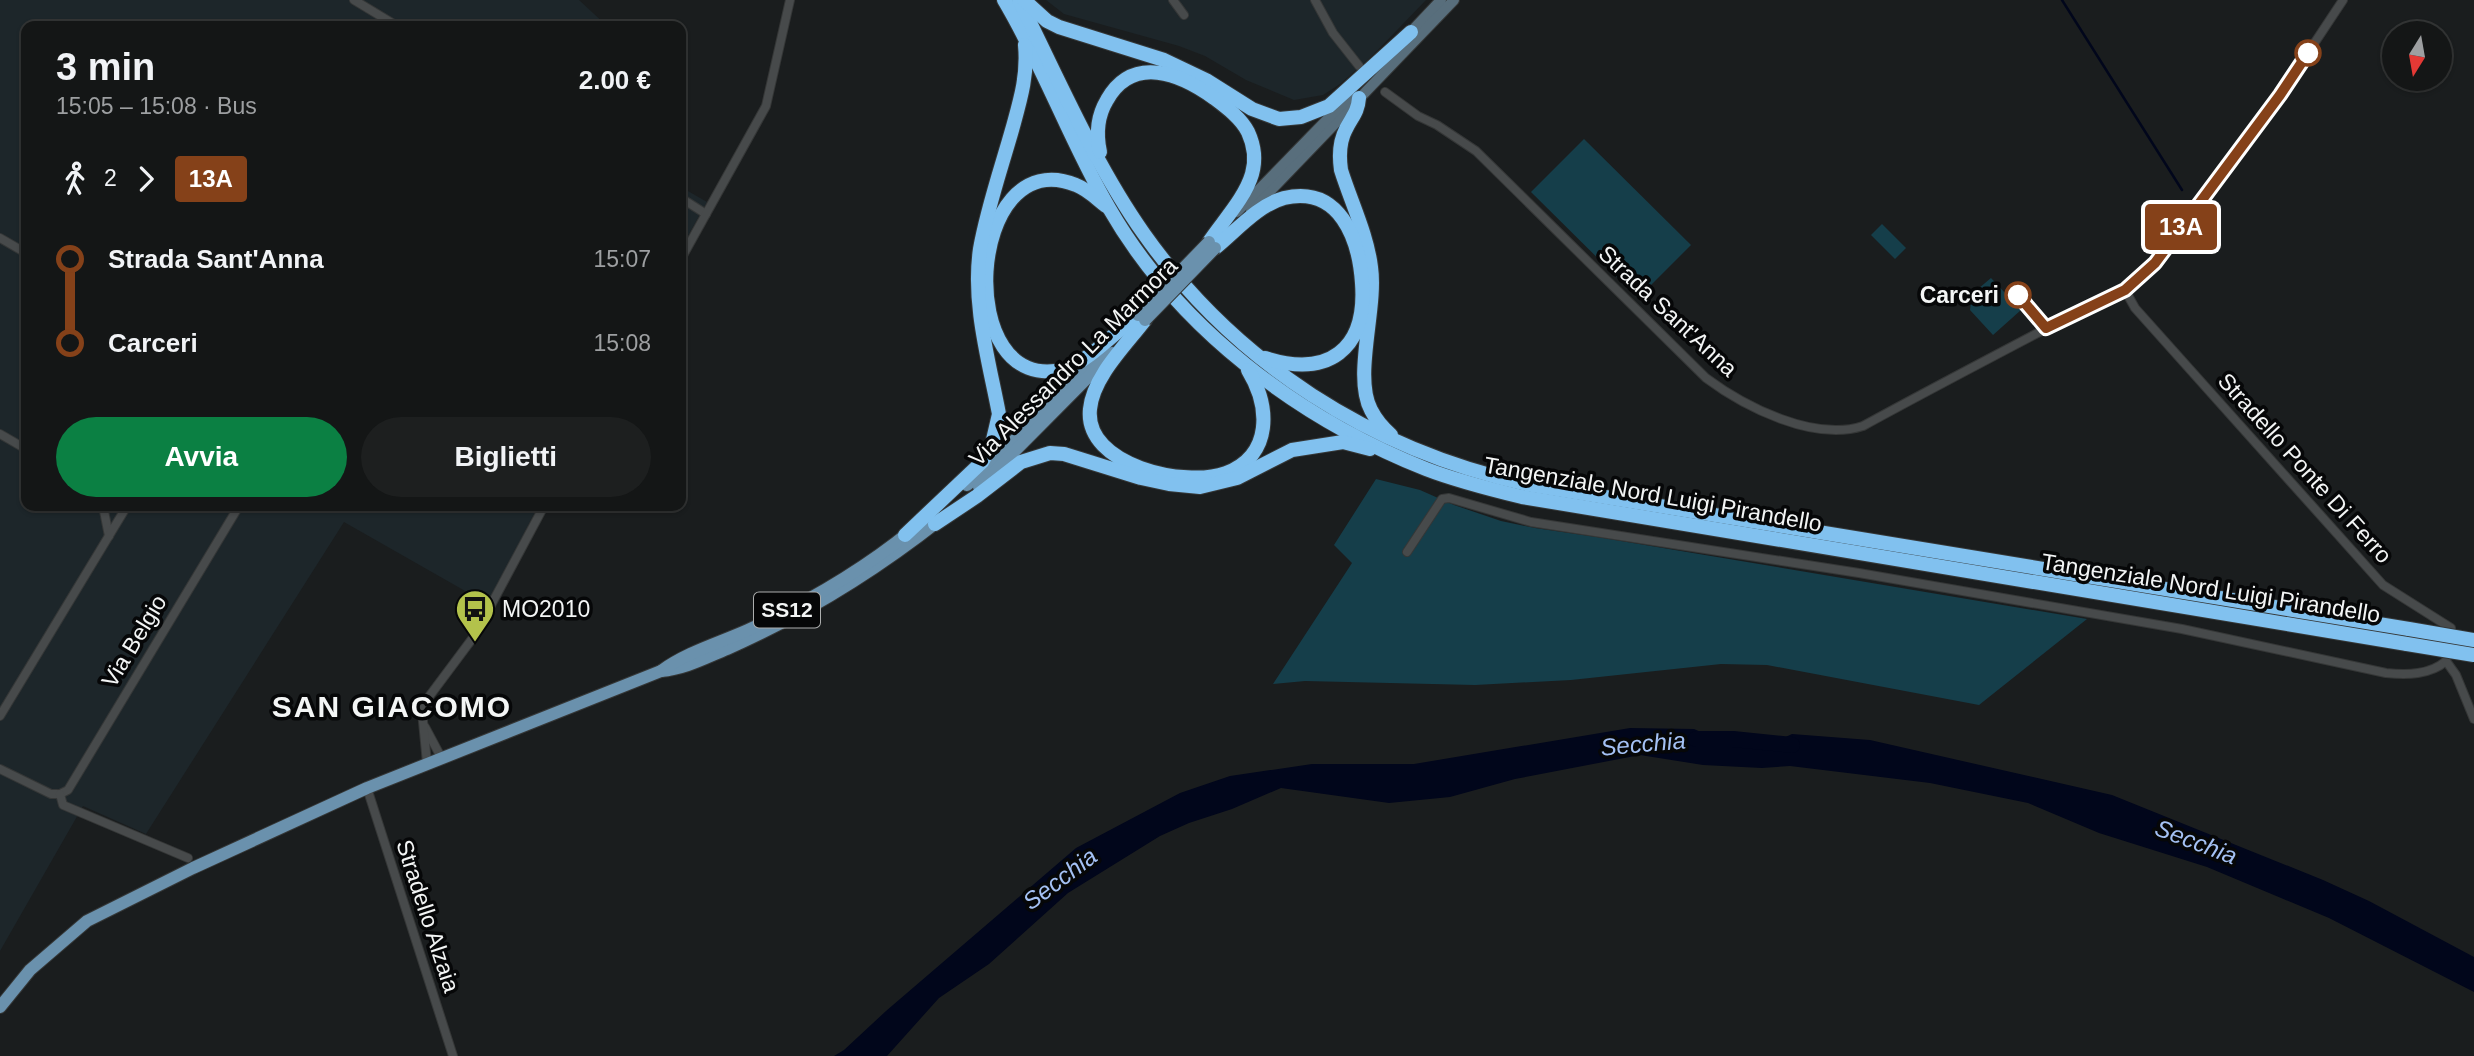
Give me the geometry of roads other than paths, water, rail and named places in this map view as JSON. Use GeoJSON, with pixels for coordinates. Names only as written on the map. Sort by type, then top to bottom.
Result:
{"type":"FeatureCollection","features":[{"type":"Feature","properties":{"kind":"highway","name":"Tangenziale Nord Luigi Pirandello"},"geometry":{"type":"LineString","coordinates":[[1004,0],[1024,34],[1109,209],[1151,269],[1210,335],[1250,359]]}},
{"type":"Feature","properties":{"kind":"highway","name":"Tangenziale Nord Luigi Pirandello"},"geometry":{"type":"LineString","coordinates":[[1018,0],[1105,170],[1143,232],[1266,380],[1321,416],[1454,479],[1522,497],[2408,637],[2474,655]]}},
{"type":"Feature","properties":{"kind":"highway"},"geometry":{"type":"LineString","coordinates":[[1024,0],[1047,21],[1059,27],[1164,60],[1206,80],[1252,109],[1279,119],[1301,117],[1329,106],[1411,32]]}},
{"type":"Feature","properties":{"kind":"highway"},"geometry":{"type":"LineString","coordinates":[[905,536],[982,462],[992,444],[997,427],[999,414],[980,313],[978,271],[991,203],[1026,80],[1024,34]]}},
{"type":"Feature","properties":{"kind":"highway"},"geometry":{"type":"LineString","coordinates":[[1105,170],[1099,146],[1100,113],[1110,94],[1121,83],[1143,73],[1154,72],[1176,75],[1203,90],[1231,110],[1247,130],[1254,147],[1252,173],[1247,187],[1212,245]]}},
{"type":"Feature","properties":{"kind":"highway"},"geometry":{"type":"LineString","coordinates":[[1359,98],[1358,111],[1342,138],[1340,159],[1341,170],[1368,248],[1372,268],[1372,311],[1364,387],[1370,409],[1401,452]]}},
{"type":"Feature","properties":{"kind":"highway"},"geometry":{"type":"LineString","coordinates":[[1109,209],[1078,186],[1062,181],[1045,180],[1014,195],[998,217],[990,249],[988,300],[994,332],[1004,350],[1023,364],[1054,371],[1081,361],[1141,318]]}},
{"type":"Feature","properties":{"kind":"highway"},"geometry":{"type":"LineString","coordinates":[[1141,318],[1097,381],[1089,413],[1099,441],[1112,455],[1132,465],[1161,473],[1207,477],[1226,473],[1242,464],[1253,453],[1262,436],[1265,420],[1250,359],[1305,366],[1340,354],[1352,340],[1359,322],[1363,290],[1358,249],[1343,217],[1332,207],[1322,201],[1297,197],[1271,203],[1212,245]]}},
{"type":"Feature","properties":{"kind":"highway"},"geometry":{"type":"LineString","coordinates":[[935,524],[977,496],[1014,466],[1037,455],[1064,454],[1141,478],[1200,487],[1237,478],[1292,450],[1343,442],[1401,452]]}},
{"type":"Feature","properties":{"kind":"highway","name":"Tangenziale Nord Luigi Pirandello"},"geometry":{"type":"LineString","coordinates":[[2408,637],[2474,639]]}},
{"type":"Feature","properties":{"kind":"main road","name":"Via Alessandro La Marmora"},"geometry":{"type":"LineString","coordinates":[[1212,245],[1441,0]]}},
{"type":"Feature","properties":{"kind":"main road","name":"Via Alessandro La Marmora"},"geometry":{"type":"LineString","coordinates":[[0,1007],[30,970],[87,920],[367,788],[661,671],[679,669],[751,638],[804,611],[868,572],[935,524],[997,471],[1141,318],[1454,0]]}},
{"type":"Feature","properties":{"kind":"main road","name":"Via Alessandro La Marmora"},"geometry":{"type":"LineString","coordinates":[[661,671],[675,660],[748,630],[799,603],[840,580],[905,536],[990,466],[1141,318]]}},
{"type":"Feature","properties":{"kind":"street"},"geometry":{"type":"LineString","coordinates":[[354,0],[389,21]]}},
{"type":"Feature","properties":{"kind":"street"},"geometry":{"type":"LineString","coordinates":[[686,250],[765,106],[790,0]]}},
{"type":"Feature","properties":{"kind":"street"},"geometry":{"type":"LineString","coordinates":[[1172,0],[1184,15]]}},
{"type":"Feature","properties":{"kind":"street"},"geometry":{"type":"LineString","coordinates":[[1315,0],[1334,33],[1359,66]]}},
{"type":"Feature","properties":{"kind":"street","name":"Strada Sant'Anna"},"geometry":{"type":"LineString","coordinates":[[1385,92],[1418,116],[1464,141],[1476,151],[1706,378],[1745,404],[1814,428],[1842,431],[1863,426],[2062,320],[2125,290],[2144,275],[2280,95],[2343,0]]}},
{"type":"Feature","properties":{"kind":"street"},"geometry":{"type":"LineString","coordinates":[[686,201],[706,214]]}},
{"type":"Feature","properties":{"kind":"street"},"geometry":{"type":"LineString","coordinates":[[0,238],[21,250]]}},
{"type":"Feature","properties":{"kind":"street","name":"Stradello Ponte Di Ferro"},"geometry":{"type":"LineString","coordinates":[[2125,290],[2135,307],[2383,585],[2451,628],[2446,662]]}},
{"type":"Feature","properties":{"kind":"street"},"geometry":{"type":"LineString","coordinates":[[0,434],[21,446]]}},
{"type":"Feature","properties":{"kind":"street"},"geometry":{"type":"LineString","coordinates":[[1407,552],[1442,499],[1448,498],[1531,522],[1859,573],[2182,629],[2386,673],[2418,673],[2438,668],[2446,662],[2456,675],[2474,719]]}},
{"type":"Feature","properties":{"kind":"street"},"geometry":{"type":"LineString","coordinates":[[104,511],[108,536]]}},
{"type":"Feature","properties":{"kind":"street"},"geometry":{"type":"LineString","coordinates":[[0,716],[122,511]]}},
{"type":"Feature","properties":{"kind":"street","name":"Via Belgio"},"geometry":{"type":"LineString","coordinates":[[60,794],[68,790],[236,511]]}},
{"type":"Feature","properties":{"kind":"street"},"geometry":{"type":"LineString","coordinates":[[427,763],[422,712],[428,698],[475,635],[541,511]]}},
{"type":"Feature","properties":{"kind":"street"},"geometry":{"type":"LineString","coordinates":[[424,725],[441,757]]}},
{"type":"Feature","properties":{"kind":"street"},"geometry":{"type":"LineString","coordinates":[[0,769],[51,794],[60,794],[63,805],[188,858]]}},
{"type":"Feature","properties":{"kind":"street","name":"Stradello Alzaia"},"geometry":{"type":"LineString","coordinates":[[367,788],[453,1056]]}},
{"type":"Feature","properties":{"kind":"water"},"geometry":{"type":"Polygon","coordinates":[[[1630,728],[1694,729],[1732,746],[1760,749],[1792,734],[1870,740],[2112,795],[2323,880],[2369,901],[2474,957],[2474,992],[2329,918],[2207,867],[2099,833],[2028,803],[1930,783],[1790,766],[1762,768],[1703,765],[1640,755],[1515,779],[1450,797],[1389,803],[1281,788],[1160,836],[1068,893],[989,964],[939,998],[887,1056],[834,1056],[1076,848],[1180,793],[1230,776],[1312,764],[1414,764],[1630,728]]]}},
{"type":"Feature","properties":{"kind":"waterway"},"geometry":{"type":"LineString","coordinates":[[2062,0],[2182,190]]}},
{"type":"Feature","properties":{"kind":"waterway","name":"Secchia"},"geometry":{"type":"LineString","coordinates":[[1696,739],[1733,739],[1792,745]]}},
{"type":"Feature","properties":{"kind":"place","name":"Carceri"},"geometry":{"type":"Point","coordinates":[2018,295]}},
{"type":"Feature","properties":{"kind":"place","name":"MO2010"},"geometry":{"type":"Point","coordinates":[475,643]}},
{"type":"Feature","properties":{"kind":"district","name":"SAN GIACOMO"},"geometry":{"type":"Point","coordinates":[392,707]}}]}
